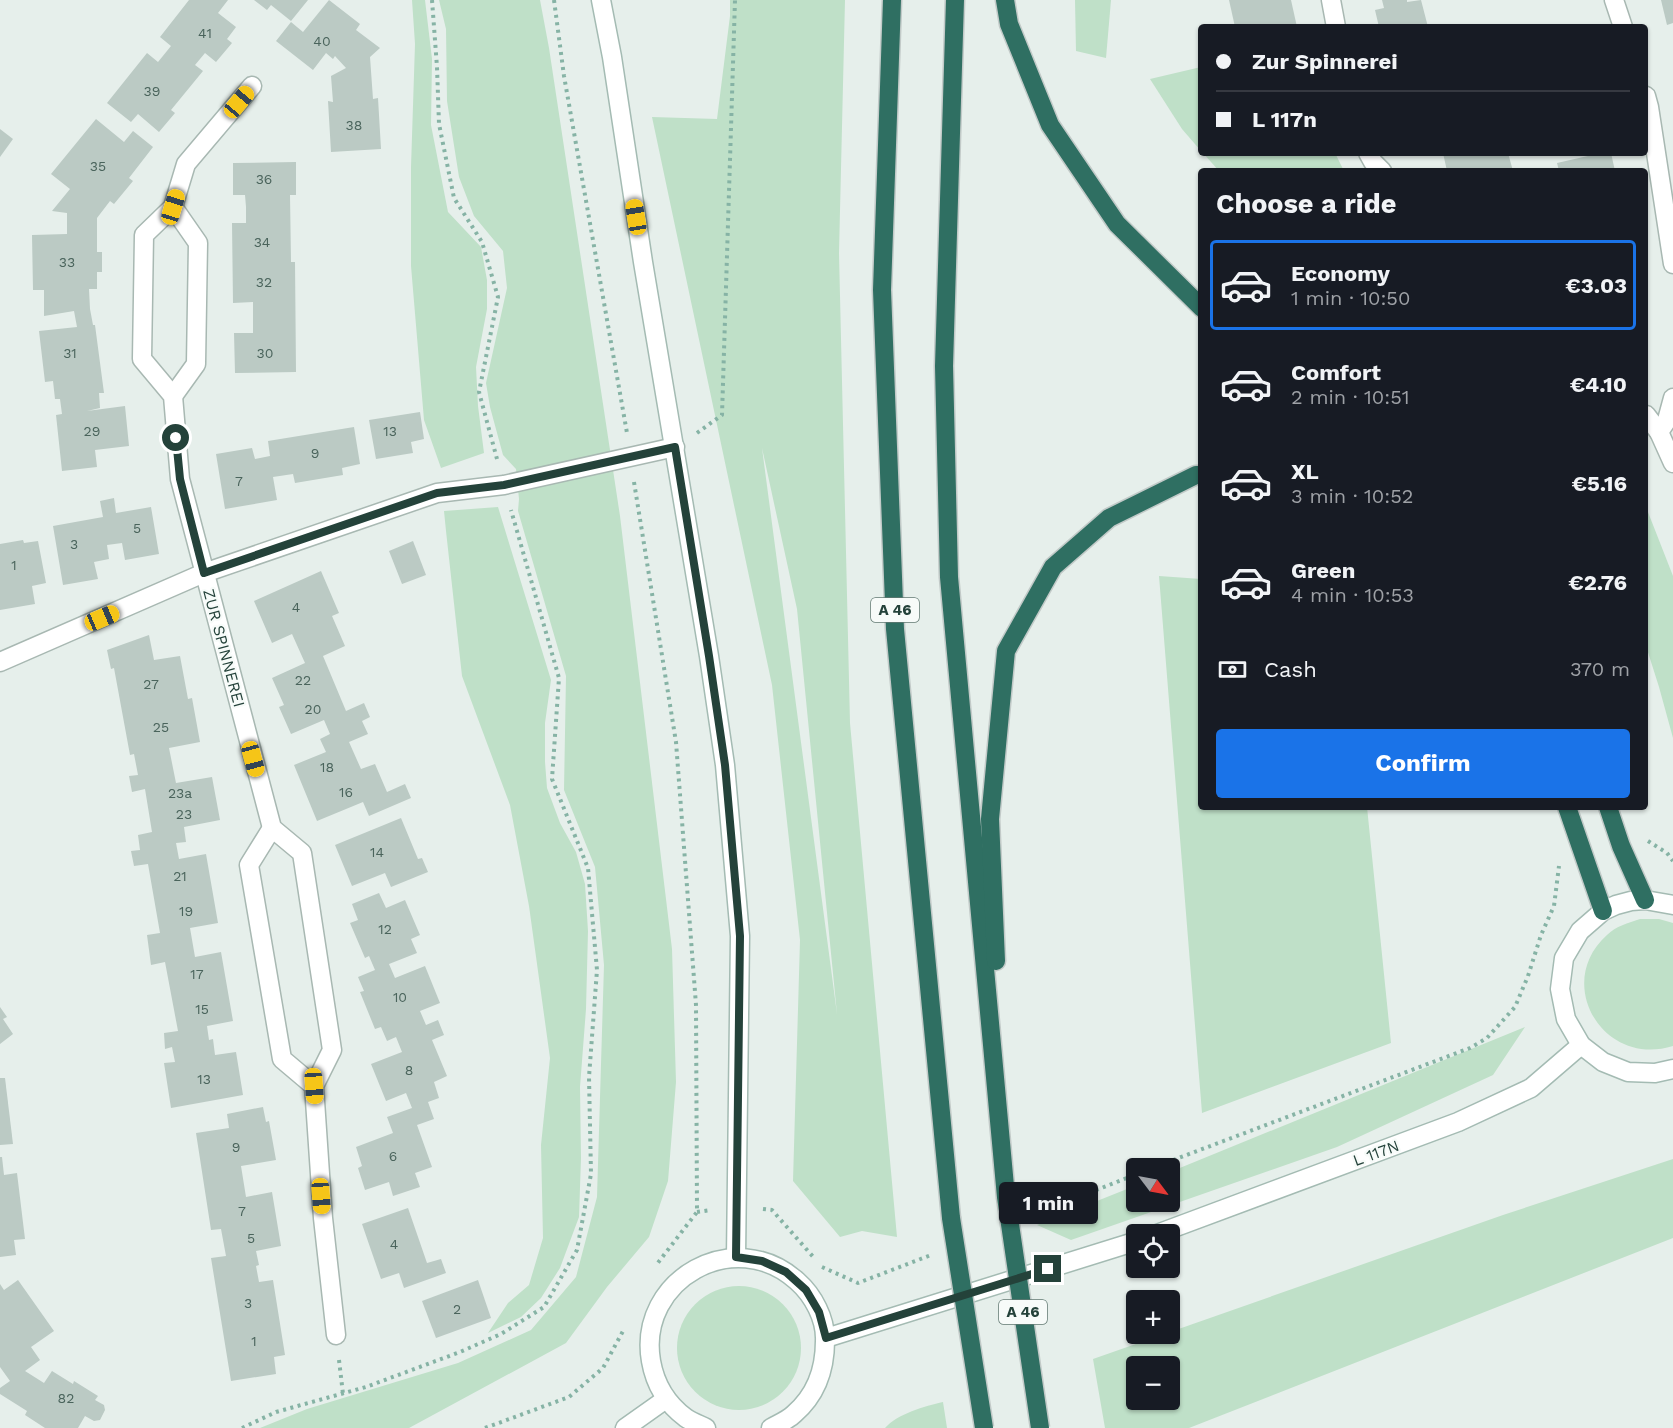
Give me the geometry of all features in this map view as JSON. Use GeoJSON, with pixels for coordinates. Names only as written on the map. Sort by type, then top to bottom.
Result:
{"type":"FeatureCollection","features":[{"type":"Feature","properties":{"kind":"highway","name":"A 46"},"geometry":{"type":"LineString","coordinates":[[892,0],[882,290],[895,628],[951,1218],[984,1428]]}},
{"type":"Feature","properties":{"kind":"highway","name":"A 46"},"geometry":{"type":"LineString","coordinates":[[955,0],[944,366],[949,577],[1006,1197],[1040,1428]]}},
{"type":"Feature","properties":{"kind":"highway"},"geometry":{"type":"LineString","coordinates":[[1005,0],[1009,24],[1050,125],[1117,224],[1198,304]]}},
{"type":"Feature","properties":{"kind":"highway"},"geometry":{"type":"LineString","coordinates":[[1006,1197],[990,819],[1006,651],[1053,567],[1109,518],[1198,475]]}},
{"type":"Feature","properties":{"kind":"highway"},"geometry":{"type":"LineString","coordinates":[[1568,810],[1604,911]]}},
{"type":"Feature","properties":{"kind":"highway"},"geometry":{"type":"LineString","coordinates":[[1609,810],[1621,846],[1645,900]]}},
{"type":"Feature","properties":{"kind":"main road"},"geometry":{"type":"LineString","coordinates":[[601,0],[725,765],[740,936],[736,1257]]}},
{"type":"Feature","properties":{"kind":"main road"},"geometry":{"type":"LineString","coordinates":[[1331,0],[1335,24]]}},
{"type":"Feature","properties":{"kind":"main road"},"geometry":{"type":"LineString","coordinates":[[1614,0],[1622,24]]}},
{"type":"Feature","properties":{"kind":"main road"},"geometry":{"type":"LineString","coordinates":[[173,207],[198,243],[196,364],[173,396],[142,359],[144,235],[173,207],[186,164],[252,86]]}},
{"type":"Feature","properties":{"kind":"main road"},"geometry":{"type":"LineString","coordinates":[[1648,103],[1673,264]]}},
{"type":"Feature","properties":{"kind":"main road"},"geometry":{"type":"LineString","coordinates":[[1370,156],[1379,168]]}},
{"type":"Feature","properties":{"kind":"main road","name":"ZUR SPINNEREI"},"geometry":{"type":"LineString","coordinates":[[173,396],[180,479],[272,828]]}},
{"type":"Feature","properties":{"kind":"main road"},"geometry":{"type":"LineString","coordinates":[[1659,432],[1667,420],[1673,398]]}},
{"type":"Feature","properties":{"kind":"main road"},"geometry":{"type":"LineString","coordinates":[[1648,418],[1659,432],[1673,463]]}},
{"type":"Feature","properties":{"kind":"main road"},"geometry":{"type":"LineString","coordinates":[[0,662],[204,573],[437,493],[504,485],[675,447]]}},
{"type":"Feature","properties":{"kind":"main road"},"geometry":{"type":"LineString","coordinates":[[314,1086],[282,1059],[249,865],[272,828],[302,853],[332,1050],[314,1086],[323,1218],[336,1335]]}},
{"type":"Feature","properties":{"kind":"main road"},"geometry":{"type":"LineString","coordinates":[[1673,905],[1645,900],[1631,901],[1604,911],[1580,931],[1564,958],[1560,989],[1566,1019],[1581,1045],[1603,1062],[1628,1072],[1655,1073],[1673,1069]]}},
{"type":"Feature","properties":{"kind":"main road","name":"L 117N"},"geometry":{"type":"LineString","coordinates":[[1180,1225],[1458,1122],[1531,1089],[1581,1045]]}},
{"type":"Feature","properties":{"kind":"main road"},"geometry":{"type":"LineString","coordinates":[[826,1338],[1126,1244]]}},
{"type":"Feature","properties":{"kind":"main road"},"geometry":{"type":"LineString","coordinates":[[706,1428],[687,1419],[666,1399],[653,1374],[649,1347],[653,1320],[666,1295],[685,1275],[709,1262],[736,1257],[762,1261],[786,1272],[806,1290],[819,1312],[826,1338],[824,1367],[813,1393],[794,1414],[771,1428]]}},
{"type":"Feature","properties":{"kind":"main road"},"geometry":{"type":"LineString","coordinates":[[625,1428],[666,1399]]}},
{"type":"Feature","properties":{"kind":"path"},"geometry":{"type":"LineString","coordinates":[[242,1428],[276,1412],[366,1387],[460,1352],[501,1334],[544,1307],[577,1250],[591,1174],[589,1077],[597,970],[588,868],[552,779],[559,678],[479,392],[498,297],[482,242],[454,198],[439,124],[432,0]]}},
{"type":"Feature","properties":{"kind":"path"},"geometry":{"type":"LineString","coordinates":[[554,0],[564,76],[630,457],[676,742],[696,1005],[697,1212],[651,1271]]}},
{"type":"Feature","properties":{"kind":"path"},"geometry":{"type":"LineString","coordinates":[[675,447],[722,415],[735,0]]}},
{"type":"Feature","properties":{"kind":"path"},"geometry":{"type":"LineString","coordinates":[[1621,846],[1645,839],[1666,853],[1673,861]]}},
{"type":"Feature","properties":{"kind":"path"},"geometry":{"type":"LineString","coordinates":[[1178,1158],[1470,1048],[1486,1038],[1515,1007],[1528,976],[1540,935],[1554,906],[1559,864],[1585,858]]}},
{"type":"Feature","properties":{"kind":"path"},"geometry":{"type":"LineString","coordinates":[[1027,1217],[1126,1178]]}},
{"type":"Feature","properties":{"kind":"path"},"geometry":{"type":"LineString","coordinates":[[697,1212],[737,1207],[772,1210],[822,1267],[858,1283],[941,1251]]}},
{"type":"Feature","properties":{"kind":"path"},"geometry":{"type":"LineString","coordinates":[[485,1428],[569,1397],[603,1368],[626,1324]]}},
{"type":"Feature","properties":{"kind":"path"},"geometry":{"type":"LineString","coordinates":[[336,1335],[343,1394]]}},
{"type":"Feature","properties":{"kind":"green space"},"geometry":{"type":"Polygon","coordinates":[[[412,0],[425,0],[432,59],[431,125],[448,212],[481,247],[487,280],[487,309],[476,367],[484,453],[441,468],[424,420],[411,266],[415,44],[412,0]]]}},
{"type":"Feature","properties":{"kind":"green space"},"geometry":{"type":"Polygon","coordinates":[[[439,0],[540,0],[620,516],[672,949],[676,1082],[668,1181],[649,1237],[607,1287],[566,1343],[409,1428],[260,1428],[307,1409],[458,1363],[531,1330],[576,1277],[597,1197],[604,965],[595,867],[564,790],[566,676],[518,511],[516,469],[503,455],[490,407],[486,383],[507,288],[503,251],[474,216],[459,177],[447,101],[446,29],[439,0]]]}},
{"type":"Feature","properties":{"kind":"green space"},"geometry":{"type":"Polygon","coordinates":[[[730,0],[845,0],[839,253],[850,723],[897,1237],[862,1231],[840,1237],[793,1181],[800,940],[772,685],[652,117],[717,119],[730,0]],[[762,448],[837,1014],[797,609],[762,448]]]}},
{"type":"Feature","properties":{"kind":"green space"},"geometry":{"type":"Polygon","coordinates":[[[1075,0],[1111,0],[1106,58],[1076,51],[1075,0]]]}},
{"type":"Feature","properties":{"kind":"green space"},"geometry":{"type":"Polygon","coordinates":[[[1198,68],[1198,148],[1182,129],[1150,79],[1198,68]]]}},
{"type":"Feature","properties":{"kind":"green space"},"geometry":{"type":"Polygon","coordinates":[[[1206,156],[1336,156],[1342,168],[1216,168],[1206,156]]]}},
{"type":"Feature","properties":{"kind":"green space"},"geometry":{"type":"Polygon","coordinates":[[[498,507],[551,680],[545,723],[547,788],[560,823],[576,852],[585,884],[588,931],[586,1009],[580,1087],[579,1217],[560,1268],[541,1298],[521,1317],[488,1333],[508,1303],[529,1285],[543,1238],[541,1145],[550,1058],[529,906],[510,805],[462,676],[444,511],[498,507]]]}},
{"type":"Feature","properties":{"kind":"green space"},"geometry":{"type":"Polygon","coordinates":[[[1648,512],[1673,576],[1673,738],[1648,652],[1648,512]]]}},
{"type":"Feature","properties":{"kind":"green space"},"geometry":{"type":"Polygon","coordinates":[[[1159,576],[1198,579],[1198,810],[1367,810],[1391,1043],[1202,1113],[1159,576]]]}},
{"type":"Feature","properties":{"kind":"green space"},"geometry":{"type":"Polygon","coordinates":[[[1640,919],[1659,919],[1673,923],[1673,1046],[1648,1050],[1626,1045],[1607,1033],[1594,1017],[1586,997],[1585,976],[1591,954],[1611,932],[1622,925],[1640,919]]]}},
{"type":"Feature","properties":{"kind":"green space"},"geometry":{"type":"Polygon","coordinates":[[[1525,1027],[1493,1075],[1337,1147],[1180,1202],[1180,1168],[1525,1027]]]}},
{"type":"Feature","properties":{"kind":"green space"},"geometry":{"type":"Polygon","coordinates":[[[1673,1159],[1673,1238],[1189,1428],[1105,1428],[1093,1359],[1136,1344],[1180,1344],[1180,1328],[1503,1215],[1673,1159]]]}},
{"type":"Feature","properties":{"kind":"green space"},"geometry":{"type":"Polygon","coordinates":[[[1126,1189],[1126,1212],[1151,1212],[1071,1240],[1037,1225],[1126,1189]]]}},
{"type":"Feature","properties":{"kind":"green space"},"geometry":{"type":"Polygon","coordinates":[[[739,1286],[763,1290],[783,1304],[797,1324],[801,1348],[797,1372],[783,1392],[763,1406],[739,1410],[715,1406],[695,1392],[681,1372],[677,1348],[681,1324],[695,1304],[715,1290],[739,1286]]]}},
{"type":"Feature","properties":{"kind":"green space"},"geometry":{"type":"Polygon","coordinates":[[[943,1402],[947,1428],[885,1428],[904,1415],[943,1402]]]}},
{"type":"Feature","properties":{"kind":"building"},"geometry":{"type":"Polygon","coordinates":[[[189,0],[228,0],[218,13],[236,27],[227,39],[232,43],[216,62],[205,53],[195,65],[203,71],[171,110],[175,113],[159,132],[138,114],[131,122],[107,103],[147,53],[158,62],[171,46],[160,37],[189,0]]]}},
{"type":"Feature","properties":{"kind":"building"},"geometry":{"type":"Polygon","coordinates":[[[254,0],[308,0],[291,21],[271,5],[267,10],[254,0]]]}},
{"type":"Feature","properties":{"kind":"building"},"geometry":{"type":"Polygon","coordinates":[[[329,0],[360,24],[356,30],[380,48],[370,57],[373,99],[378,98],[381,149],[331,152],[328,101],[333,102],[331,76],[346,68],[335,56],[333,59],[326,53],[313,70],[276,41],[291,22],[303,32],[329,0]]]}},
{"type":"Feature","properties":{"kind":"building"},"geometry":{"type":"Polygon","coordinates":[[[1229,0],[1291,0],[1296,24],[1234,24],[1229,0]]]}},
{"type":"Feature","properties":{"kind":"building"},"geometry":{"type":"Polygon","coordinates":[[[1382,0],[1407,0],[1407,2],[1421,0],[1427,24],[1378,24],[1375,10],[1384,8],[1382,0]]]}},
{"type":"Feature","properties":{"kind":"building"},"geometry":{"type":"Polygon","coordinates":[[[1661,0],[1673,0],[1673,23],[1667,25],[1661,0]]]}},
{"type":"Feature","properties":{"kind":"building"},"geometry":{"type":"Polygon","coordinates":[[[96,119],[124,142],[133,131],[153,147],[129,178],[133,181],[114,204],[110,201],[97,218],[97,252],[102,252],[102,272],[97,272],[97,289],[89,289],[90,309],[93,325],[95,325],[104,393],[99,393],[100,408],[87,411],[125,406],[129,446],[95,450],[97,467],[62,471],[56,415],[62,414],[60,399],[55,399],[53,381],[45,382],[39,331],[77,327],[74,311],[44,316],[44,290],[33,290],[32,235],[67,234],[67,213],[52,211],[70,189],[51,174],[96,119]]]}},
{"type":"Feature","properties":{"kind":"building"},"geometry":{"type":"Polygon","coordinates":[[[0,129],[13,139],[0,157],[0,129]]]}},
{"type":"Feature","properties":{"kind":"building"},"geometry":{"type":"Polygon","coordinates":[[[1444,156],[1509,156],[1512,168],[1446,168],[1444,156]]]}},
{"type":"Feature","properties":{"kind":"building"},"geometry":{"type":"Polygon","coordinates":[[[1588,156],[1612,156],[1614,168],[1558,168],[1557,163],[1588,156]]]}},
{"type":"Feature","properties":{"kind":"building"},"geometry":{"type":"Polygon","coordinates":[[[296,162],[296,195],[290,195],[291,262],[295,262],[296,372],[235,373],[234,333],[253,333],[253,302],[233,303],[232,223],[246,223],[246,207],[245,195],[233,195],[233,163],[296,162]]]}},
{"type":"Feature","properties":{"kind":"building"},"geometry":{"type":"Polygon","coordinates":[[[420,412],[424,439],[411,442],[413,453],[376,459],[369,420],[420,412]]]}},
{"type":"Feature","properties":{"kind":"building"},"geometry":{"type":"Polygon","coordinates":[[[354,427],[360,464],[342,468],[343,475],[295,483],[293,474],[273,477],[277,500],[225,509],[216,454],[252,448],[255,459],[270,456],[268,441],[354,427]]]}},
{"type":"Feature","properties":{"kind":"building"},"geometry":{"type":"Polygon","coordinates":[[[114,498],[116,513],[151,507],[159,554],[125,560],[122,543],[107,545],[109,559],[94,562],[98,579],[63,585],[53,526],[103,517],[100,501],[114,498]]]}},
{"type":"Feature","properties":{"kind":"building"},"geometry":{"type":"Polygon","coordinates":[[[23,540],[24,543],[38,541],[46,583],[32,586],[35,604],[0,610],[0,544],[23,540]]]}},
{"type":"Feature","properties":{"kind":"building"},"geometry":{"type":"Polygon","coordinates":[[[413,541],[426,575],[402,584],[389,551],[413,541]]]}},
{"type":"Feature","properties":{"kind":"building"},"geometry":{"type":"Polygon","coordinates":[[[321,571],[339,613],[332,616],[345,646],[323,656],[346,711],[364,703],[370,717],[362,721],[368,734],[349,742],[361,769],[375,764],[387,792],[405,784],[411,798],[369,816],[363,802],[317,821],[294,765],[326,752],[320,739],[330,734],[324,720],[291,734],[279,707],[284,705],[272,678],[305,663],[292,634],[272,643],[254,601],[321,571]]]}},
{"type":"Feature","properties":{"kind":"building"},"geometry":{"type":"Polygon","coordinates":[[[149,635],[154,660],[180,656],[188,699],[192,698],[200,742],[169,748],[176,783],[212,777],[220,820],[184,827],[186,842],[176,843],[179,859],[206,854],[218,923],[190,928],[195,957],[221,952],[233,1021],[207,1026],[209,1040],[213,1039],[215,1055],[236,1052],[243,1095],[171,1108],[164,1063],[175,1062],[172,1047],[165,1049],[164,1033],[178,1031],[165,962],[151,965],[147,935],[160,933],[148,864],[134,866],[131,851],[140,850],[138,835],[152,832],[145,789],[132,792],[129,776],[138,775],[134,754],[130,755],[114,668],[111,669],[107,650],[149,635]]]}},
{"type":"Feature","properties":{"kind":"building"},"geometry":{"type":"Polygon","coordinates":[[[401,818],[418,859],[422,858],[428,872],[391,887],[385,873],[352,886],[335,845],[401,818]]]}},
{"type":"Feature","properties":{"kind":"building"},"geometry":{"type":"Polygon","coordinates":[[[379,893],[386,908],[405,900],[420,935],[411,939],[417,953],[389,964],[395,978],[425,966],[440,1003],[420,1011],[426,1025],[438,1020],[444,1035],[432,1040],[447,1076],[434,1082],[439,1098],[428,1102],[434,1119],[417,1125],[432,1167],[415,1173],[420,1187],[393,1196],[389,1182],[365,1190],[358,1168],[362,1166],[356,1147],[393,1133],[387,1117],[412,1108],[406,1093],[386,1101],[371,1064],[402,1052],[396,1037],[387,1041],[381,1027],[375,1029],[360,992],[364,991],[358,977],[375,970],[369,956],[365,958],[350,923],[358,920],[352,904],[379,893]]]}},
{"type":"Feature","properties":{"kind":"building"},"geometry":{"type":"Polygon","coordinates":[[[0,1007],[7,1017],[3,1019],[13,1034],[0,1044],[0,1007]]]}},
{"type":"Feature","properties":{"kind":"building"},"geometry":{"type":"Polygon","coordinates":[[[0,1078],[5,1078],[13,1144],[0,1145],[0,1078]]]}},
{"type":"Feature","properties":{"kind":"building"},"geometry":{"type":"Polygon","coordinates":[[[263,1107],[266,1122],[269,1121],[276,1160],[241,1166],[246,1197],[272,1192],[281,1246],[256,1251],[259,1265],[256,1266],[259,1282],[273,1280],[285,1355],[274,1357],[276,1374],[231,1381],[211,1258],[226,1256],[221,1229],[211,1230],[196,1133],[229,1128],[227,1114],[263,1107]]]}},
{"type":"Feature","properties":{"kind":"building"},"geometry":{"type":"Polygon","coordinates":[[[0,1157],[2,1157],[4,1175],[17,1173],[25,1239],[14,1240],[16,1255],[0,1257],[0,1157]]]}},
{"type":"Feature","properties":{"kind":"building"},"geometry":{"type":"Polygon","coordinates":[[[408,1208],[427,1263],[441,1259],[446,1273],[404,1288],[399,1273],[381,1279],[362,1224],[408,1208]]]}},
{"type":"Feature","properties":{"kind":"building"},"geometry":{"type":"Polygon","coordinates":[[[18,1280],[54,1331],[31,1347],[40,1360],[25,1371],[44,1383],[52,1371],[98,1396],[95,1400],[104,1405],[105,1410],[100,1420],[94,1421],[85,1416],[78,1428],[45,1428],[25,1415],[27,1411],[0,1394],[0,1388],[10,1381],[0,1367],[0,1284],[4,1290],[18,1280]]]}},
{"type":"Feature","properties":{"kind":"building"},"geometry":{"type":"Polygon","coordinates":[[[478,1280],[491,1318],[436,1338],[422,1301],[478,1280]]]}},
{"type":"Feature","properties":{"kind":"route"},"geometry":{"type":"LineString","coordinates":[[176,438],[180,479],[204,573],[437,493],[504,485],[675,447],[725,765],[740,936],[736,1257],[762,1261],[786,1272],[806,1290],[819,1312],[826,1338],[1048,1269]]}}]}
